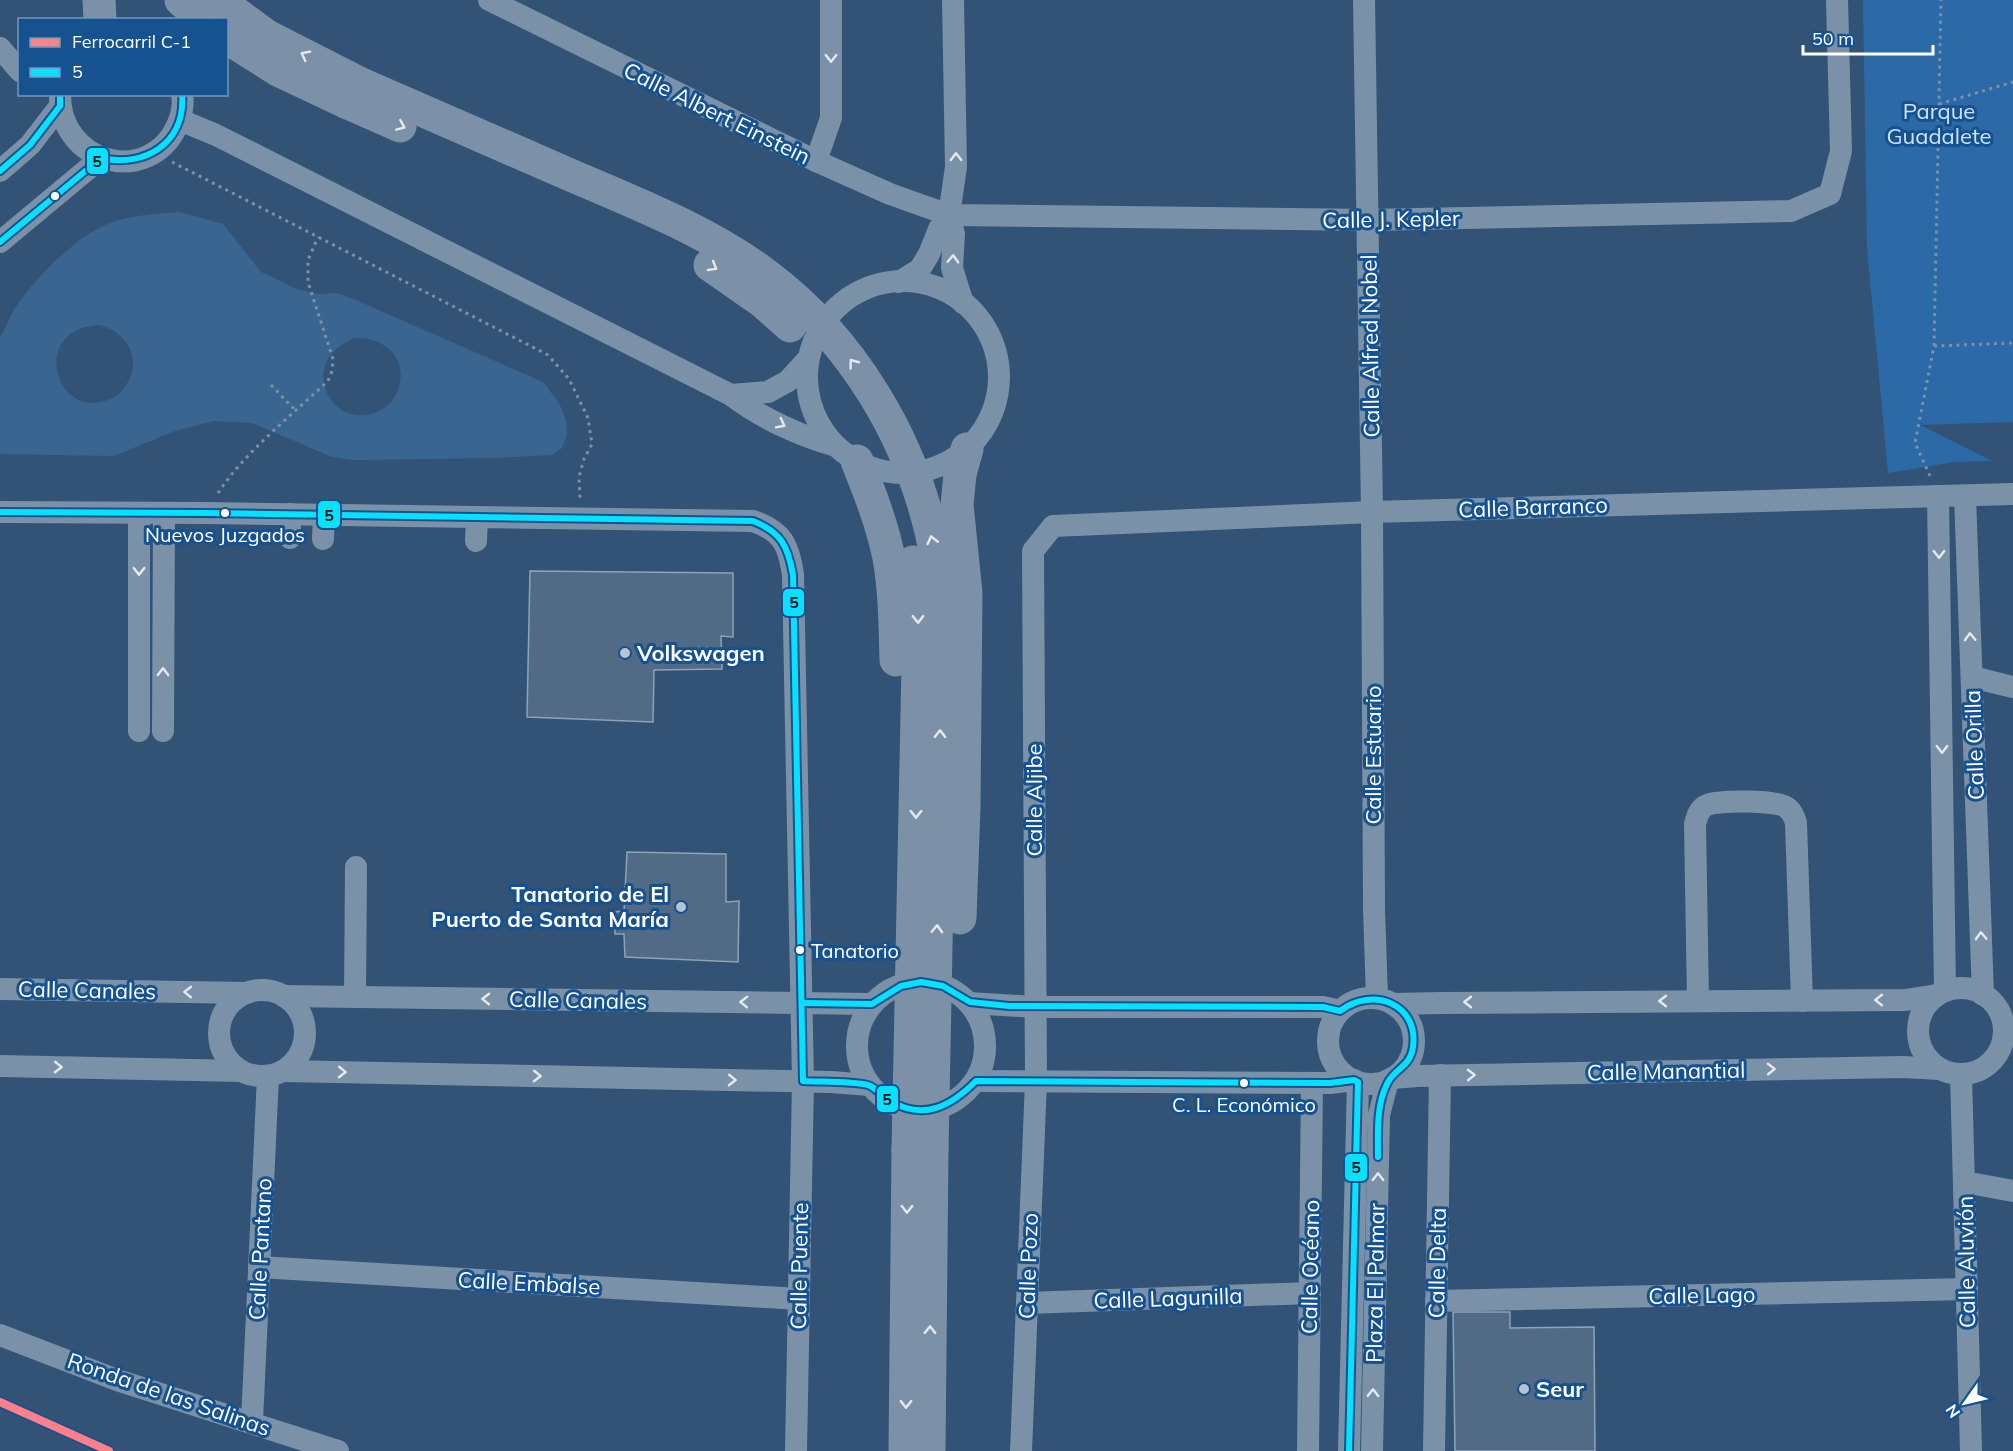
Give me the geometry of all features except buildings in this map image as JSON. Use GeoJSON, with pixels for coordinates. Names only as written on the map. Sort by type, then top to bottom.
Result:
{"type":"FeatureCollection","features":[{"type":"Feature","properties":{"kind":"highway"},"geometry":{"type":"LineString","coordinates":[[99,0],[100,18]]}},
{"type":"Feature","properties":{"kind":"highway"},"geometry":{"type":"LineString","coordinates":[[181,0],[203,18]]}},
{"type":"Feature","properties":{"kind":"highway"},"geometry":{"type":"LineString","coordinates":[[218,0],[352,93]]}},
{"type":"Feature","properties":{"kind":"highway"},"geometry":{"type":"LineString","coordinates":[[228,38],[278,70],[352,93],[657,237],[712,266],[787,322],[830,370],[863,419],[901,507],[909,538],[917,602],[914,904],[929,1451]]}},
{"type":"Feature","properties":{"kind":"highway"},"geometry":{"type":"LineString","coordinates":[[920,1062],[948,1036],[960,918],[964,807],[966,593],[957,505],[960,474],[967,449]]}},
{"type":"Feature","properties":{"kind":"highway"},"geometry":{"type":"LineString","coordinates":[[847,454],[876,508],[889,558],[896,660],[892,916],[897,1012],[920,1062]]}},
{"type":"Feature","properties":{"kind":"highway"},"geometry":{"type":"LineString","coordinates":[[905,1451],[920,1150]]}},
{"type":"Feature","properties":{"kind":"street","name":"Calle Albert Einstein"},"geometry":{"type":"LineString","coordinates":[[489,0],[816,161],[890,194],[949,215]]}},
{"type":"Feature","properties":{"kind":"street"},"geometry":{"type":"LineString","coordinates":[[816,161],[831,118],[831,0]]}},
{"type":"Feature","properties":{"kind":"street"},"geometry":{"type":"LineString","coordinates":[[953,0],[956,166],[949,215],[954,234],[952,268],[963,303]]}},
{"type":"Feature","properties":{"kind":"street","name":"Calle Alfred Nobel"},"geometry":{"type":"LineString","coordinates":[[1364,0],[1372,512]]}},
{"type":"Feature","properties":{"kind":"street","name":"Calle J. Kepler"},"geometry":{"type":"LineString","coordinates":[[949,215],[1369,220],[1791,211],[1830,194],[1841,151],[1837,0]]}},
{"type":"Feature","properties":{"kind":"street"},"geometry":{"type":"LineString","coordinates":[[0,48],[18,69]]}},
{"type":"Feature","properties":{"kind":"street"},"geometry":{"type":"LineString","coordinates":[[59,98],[65,123],[73,138],[86,150],[101,158],[119,162],[137,160],[154,153],[170,138],[180,120],[182,96]]}},
{"type":"Feature","properties":{"kind":"street"},"geometry":{"type":"LineString","coordinates":[[0,171],[30,145],[59,98]]}},
{"type":"Feature","properties":{"kind":"street"},"geometry":{"type":"LineString","coordinates":[[180,120],[227,140],[731,395],[744,405],[810,438],[885,471],[914,472],[943,465],[967,449],[982,432],[992,412],[998,391],[999,369],[994,347],[985,327],[971,309],[954,296],[934,286],[906,281],[879,284],[854,294],[833,311],[817,333],[808,359],[807,383],[812,406],[821,428],[847,454]]}},
{"type":"Feature","properties":{"kind":"street"},"geometry":{"type":"LineString","coordinates":[[0,242],[101,158]]}},
{"type":"Feature","properties":{"kind":"street"},"geometry":{"type":"LineString","coordinates":[[899,282],[920,268],[929,254],[939,229],[949,215]]}},
{"type":"Feature","properties":{"kind":"street"},"geometry":{"type":"LineString","coordinates":[[731,395],[768,392],[788,381],[808,359]]}},
{"type":"Feature","properties":{"kind":"street","name":"Calle Barranco"},"geometry":{"type":"LineString","coordinates":[[1053,526],[1372,512],[2013,494]]}},
{"type":"Feature","properties":{"kind":"street","name":"Calle Orilla"},"geometry":{"type":"LineString","coordinates":[[1938,496],[1941,993]]}},
{"type":"Feature","properties":{"kind":"street","name":"Calle Orilla"},"geometry":{"type":"LineString","coordinates":[[1965,496],[1983,995]]}},
{"type":"Feature","properties":{"kind":"street"},"geometry":{"type":"LineString","coordinates":[[0,512],[581,519]]}},
{"type":"Feature","properties":{"kind":"street","name":"Calle Estuario"},"geometry":{"type":"LineString","coordinates":[[1372,512],[1374,909],[1385,1001]]}},
{"type":"Feature","properties":{"kind":"street"},"geometry":{"type":"LineString","coordinates":[[139,731],[140,513]]}},
{"type":"Feature","properties":{"kind":"street"},"geometry":{"type":"LineString","coordinates":[[163,731],[164,513]]}},
{"type":"Feature","properties":{"kind":"street"},"geometry":{"type":"LineString","coordinates":[[290,514],[290,538]]}},
{"type":"Feature","properties":{"kind":"street"},"geometry":{"type":"LineString","coordinates":[[323,539],[324,515]]}},
{"type":"Feature","properties":{"kind":"street"},"geometry":{"type":"LineString","coordinates":[[476,541],[477,517]]}},
{"type":"Feature","properties":{"kind":"street","name":"Calle Puente"},"geometry":{"type":"LineString","coordinates":[[581,519],[753,521],[767,526],[778,534],[791,557],[803,1003],[796,1451]]}},
{"type":"Feature","properties":{"kind":"street","name":"Calle Aljibe"},"geometry":{"type":"LineString","coordinates":[[1036,1081],[1033,551],[1053,526]]}},
{"type":"Feature","properties":{"kind":"street"},"geometry":{"type":"LineString","coordinates":[[1972,677],[2013,687]]}},
{"type":"Feature","properties":{"kind":"street"},"geometry":{"type":"LineString","coordinates":[[1698,1001],[1695,824],[1699,812],[1705,805],[1759,803],[1780,804],[1787,807],[1796,823],[1802,1001]]}},
{"type":"Feature","properties":{"kind":"street"},"geometry":{"type":"LineString","coordinates":[[355,997],[356,867]]}},
{"type":"Feature","properties":{"kind":"street"},"geometry":{"type":"LineString","coordinates":[[920,981],[938,984],[955,991],[969,1003],[979,1017],[985,1032],[986,1049],[983,1066],[976,1081],[965,1095],[950,1105],[933,1110],[915,1111],[898,1107],[882,1098],[870,1085],[861,1070],[857,1053],[857,1036],[862,1019],[872,1004],[885,992],[902,984],[920,981]]}},
{"type":"Feature","properties":{"kind":"street"},"geometry":{"type":"LineString","coordinates":[[1356,1081],[1338,1068],[1329,1050],[1330,1029],[1340,1011],[1357,1000],[1905,1000],[1956,988],[1983,995],[1996,1007],[2008,1024],[1996,1056],[1982,1069],[1966,1074],[1951,1071],[1927,1058],[1922,1049],[1918,1040],[1918,1027],[1923,1010],[1941,993]]}},
{"type":"Feature","properties":{"kind":"street","name":"Calle Canales"},"geometry":{"type":"LineString","coordinates":[[0,989],[247,993]]}},
{"type":"Feature","properties":{"kind":"street"},"geometry":{"type":"LineString","coordinates":[[275,1073],[297,1058],[304,1045],[304,1027],[298,1009],[284,996],[268,991],[247,993],[231,1004],[222,1018],[220,1041],[229,1060],[249,1074],[803,1081],[870,1085]]}},
{"type":"Feature","properties":{"kind":"street","name":"Calle Canales"},"geometry":{"type":"LineString","coordinates":[[284,996],[872,1004]]}},
{"type":"Feature","properties":{"kind":"street"},"geometry":{"type":"LineString","coordinates":[[976,1081],[1312,1083],[1356,1081],[1378,1083],[1402,1071],[1413,1048],[1410,1023],[1403,1013],[1385,1001]]}},
{"type":"Feature","properties":{"kind":"street"},"geometry":{"type":"LineString","coordinates":[[969,1003],[1035,1007],[1323,1007],[1340,1011]]}},
{"type":"Feature","properties":{"kind":"street"},"geometry":{"type":"LineString","coordinates":[[0,1066],[242,1071]]}},
{"type":"Feature","properties":{"kind":"street","name":"Calle Manantial"},"geometry":{"type":"LineString","coordinates":[[1390,1079],[1440,1075],[1903,1067],[1951,1071]]}},
{"type":"Feature","properties":{"kind":"street","name":"Calle Aluvión"},"geometry":{"type":"LineString","coordinates":[[1951,1071],[1964,1182],[1971,1451]]}},
{"type":"Feature","properties":{"kind":"street","name":"Calle Pantano"},"geometry":{"type":"LineString","coordinates":[[252,1422],[259,1267],[275,1073]]}},
{"type":"Feature","properties":{"kind":"street","name":"Calle Delta"},"geometry":{"type":"LineString","coordinates":[[1434,1451],[1440,1075]]}},
{"type":"Feature","properties":{"kind":"street","name":"Plaza El Palmar"},"geometry":{"type":"LineString","coordinates":[[1372,1451],[1379,1115],[1390,1079]]}},
{"type":"Feature","properties":{"kind":"street","name":"Calle Pozo"},"geometry":{"type":"LineString","coordinates":[[1021,1451],[1036,1081]]}},
{"type":"Feature","properties":{"kind":"street","name":"Plaza El Palmar"},"geometry":{"type":"LineString","coordinates":[[1349,1451],[1356,1081]]}},
{"type":"Feature","properties":{"kind":"street","name":"Calle Océano"},"geometry":{"type":"LineString","coordinates":[[1308,1451],[1312,1083]]}},
{"type":"Feature","properties":{"kind":"street"},"geometry":{"type":"LineString","coordinates":[[1964,1182],[2013,1191]]}},
{"type":"Feature","properties":{"kind":"street","name":"Calle Embalse"},"geometry":{"type":"LineString","coordinates":[[259,1267],[799,1299]]}},
{"type":"Feature","properties":{"kind":"street","name":"Calle Lago"},"geometry":{"type":"LineString","coordinates":[[1436,1301],[1967,1289]]}},
{"type":"Feature","properties":{"kind":"street","name":"Calle Lagunilla"},"geometry":{"type":"LineString","coordinates":[[1027,1303],[1310,1293]]}},
{"type":"Feature","properties":{"kind":"street","name":"Ronda de las Salinas"},"geometry":{"type":"LineString","coordinates":[[0,1335],[117,1380],[338,1451]]}},
{"type":"Feature","properties":{"kind":"path"},"geometry":{"type":"LineString","coordinates":[[1938,496],[1915,443],[1934,346],[1941,0]]}},
{"type":"Feature","properties":{"kind":"path"},"geometry":{"type":"LineString","coordinates":[[1939,104],[2013,82]]}},
{"type":"Feature","properties":{"kind":"path"},"geometry":{"type":"LineString","coordinates":[[154,153],[548,355],[569,379],[588,418],[592,444],[584,459],[579,477],[581,519]]}},
{"type":"Feature","properties":{"kind":"path"},"geometry":{"type":"LineString","coordinates":[[205,513],[227,480],[264,441],[328,381],[333,360],[309,282],[308,260],[318,237]]}},
{"type":"Feature","properties":{"kind":"path"},"geometry":{"type":"LineString","coordinates":[[1934,346],[2013,343]]}},
{"type":"Feature","properties":{"kind":"path"},"geometry":{"type":"LineString","coordinates":[[271,385],[296,411]]}},
{"type":"Feature","properties":{"kind":"green space","name":"Parque Guadalete"},"geometry":{"type":"Polygon","coordinates":[[[1863,0],[2013,0],[2013,422],[1920,425],[1992,461],[1955,462],[1888,473],[1867,248],[1863,0]]]}},
{"type":"Feature","properties":{"kind":"shaded area"},"geometry":{"type":"Polygon","coordinates":[[[179,212],[223,224],[261,272],[297,289],[318,294],[337,293],[543,382],[559,403],[566,420],[567,435],[562,448],[552,455],[354,460],[332,457],[252,423],[213,421],[175,431],[114,456],[0,454],[0,337],[23,297],[57,259],[97,229],[127,218],[179,212]],[[100,325],[79,329],[65,339],[58,353],[57,368],[61,383],[70,394],[84,402],[101,402],[117,395],[130,378],[133,368],[133,359],[126,342],[110,329],[100,325]],[[355,338],[336,349],[326,364],[323,379],[328,394],[337,406],[350,414],[366,415],[384,408],[392,400],[399,386],[401,372],[395,355],[389,349],[373,340],[355,338]]]}},
{"type":"Feature","properties":{"kind":"rail line","name":"C-1"},"geometry":{"type":"LineString","coordinates":[[0,1402],[109,1451]]}},
{"type":"Feature","properties":{"kind":"transit line","name":"5"},"geometry":{"type":"LineString","coordinates":[[0,171],[30,145],[60,106],[60,96]]}},
{"type":"Feature","properties":{"kind":"transit line","name":"5"},"geometry":{"type":"LineString","coordinates":[[0,242],[101,158],[133,159],[160,148],[177,126],[182,96]]}},
{"type":"Feature","properties":{"kind":"transit line","name":"5"},"geometry":{"type":"LineString","coordinates":[[0,512],[753,521],[763,525],[782,541],[789,556],[793,575],[803,1081],[868,1085],[890,1101],[914,1110],[926,1110],[947,1104],[976,1081],[1330,1083],[1354,1080],[1358,1082],[1349,1451]]}},
{"type":"Feature","properties":{"kind":"transit line","name":"5"},"geometry":{"type":"LineString","coordinates":[[803,1003],[872,1004],[901,986],[921,982],[943,986],[970,1002],[1009,1006],[1323,1007],[1340,1011],[1366,1000],[1379,1000],[1401,1010],[1409,1020],[1413,1032],[1413,1047],[1409,1059],[1390,1079],[1383,1092],[1378,1120],[1378,1157]]}},
{"type":"Feature","properties":{"kind":"place","name":"Nuevos Juzgados"},"geometry":{"type":"Point","coordinates":[225,513]}},
{"type":"Feature","properties":{"kind":"place","name":"Volkswagen"},"geometry":{"type":"Point","coordinates":[625,653]}},
{"type":"Feature","properties":{"kind":"place","name":"Tanatorio de El Puerto de Santa María"},"geometry":{"type":"Point","coordinates":[681,907]}},
{"type":"Feature","properties":{"kind":"place","name":"Tanatorio"},"geometry":{"type":"Point","coordinates":[800,950]}},
{"type":"Feature","properties":{"kind":"place","name":"C. L. Económico"},"geometry":{"type":"Point","coordinates":[1244,1083]}},
{"type":"Feature","properties":{"kind":"place","name":"Seur"},"geometry":{"type":"Point","coordinates":[1524,1389]}}]}
